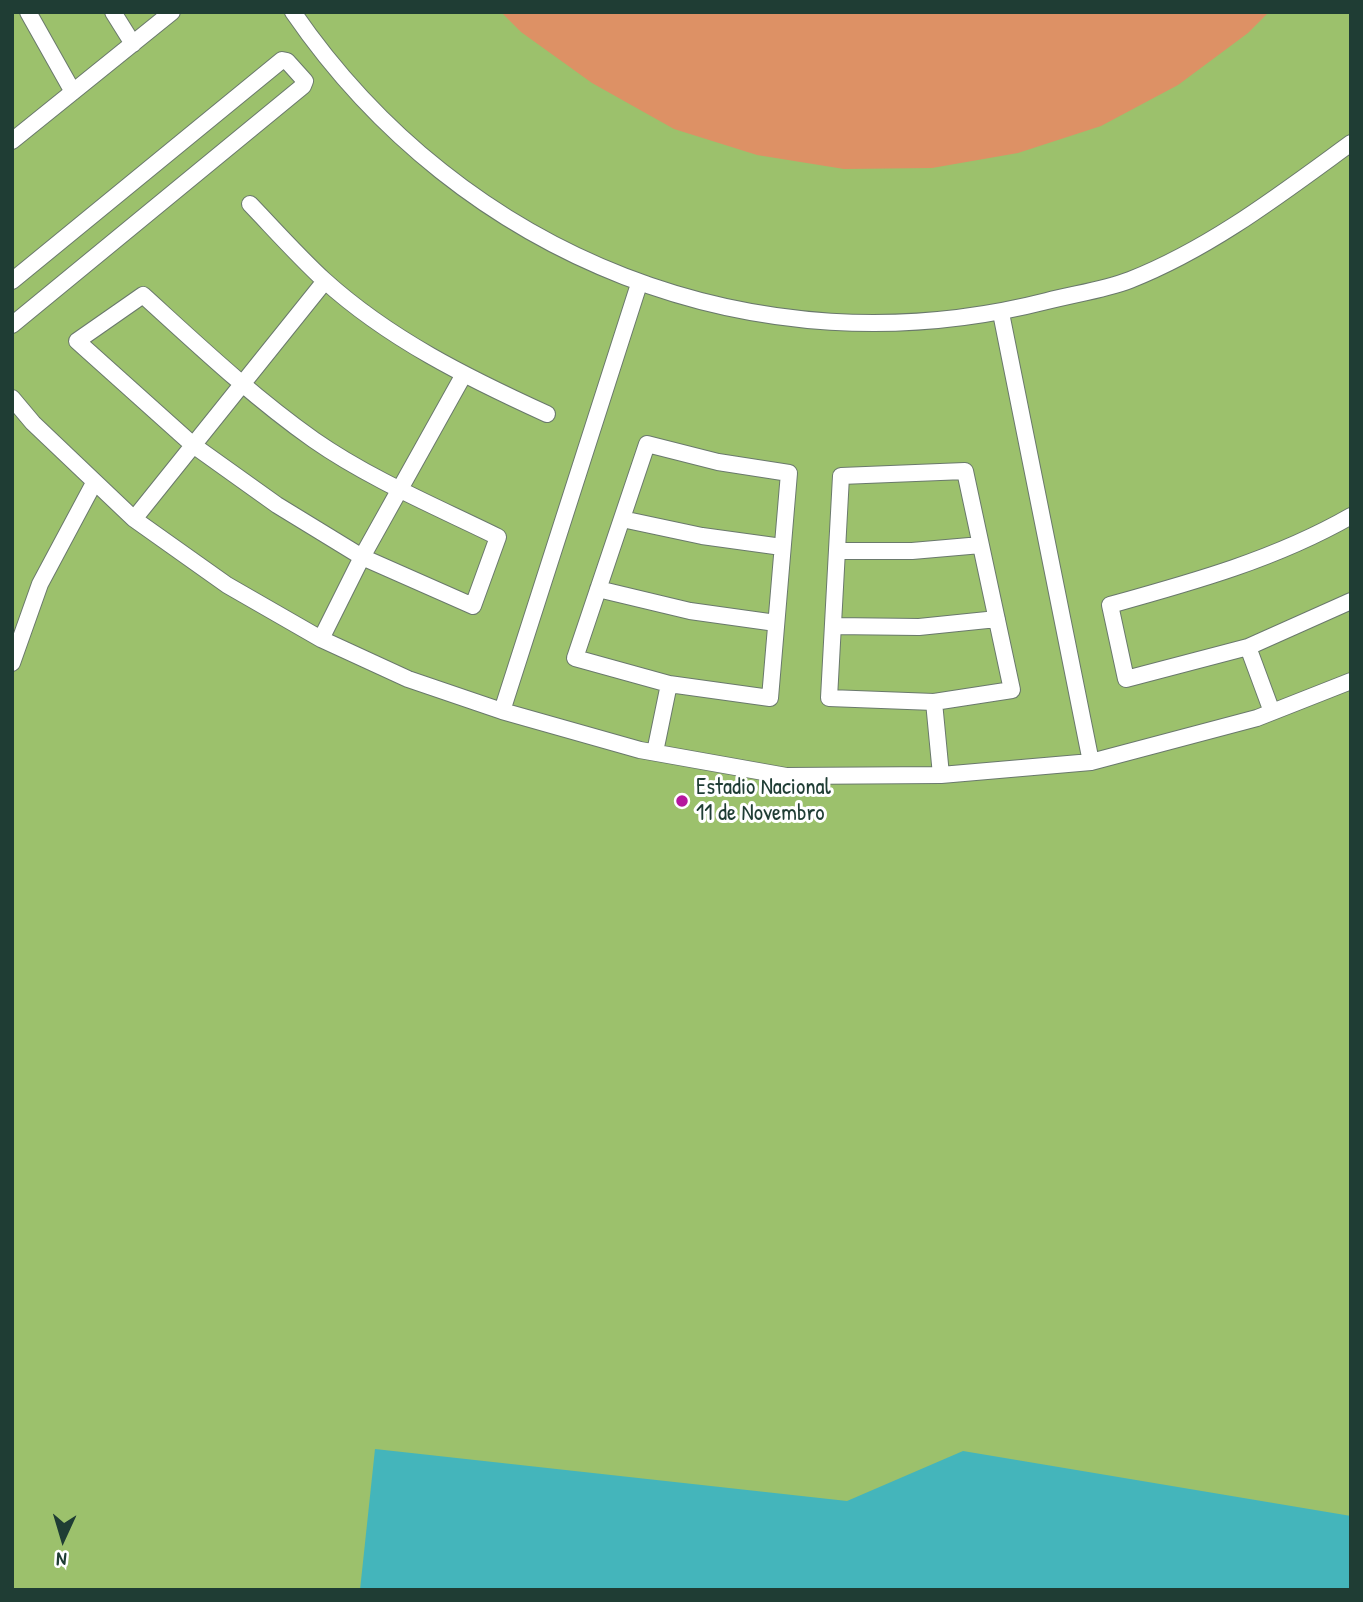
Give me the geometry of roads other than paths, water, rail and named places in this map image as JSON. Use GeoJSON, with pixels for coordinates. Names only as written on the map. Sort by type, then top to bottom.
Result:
{"type":"FeatureCollection","features":[{"type":"Feature","properties":{"kind":"lane"},"geometry":{"type":"LineString","coordinates":[[28,12],[73,92]]}},
{"type":"Feature","properties":{"kind":"lane"},"geometry":{"type":"LineString","coordinates":[[113,12],[133,44]]}},
{"type":"Feature","properties":{"kind":"lane"},"geometry":{"type":"LineString","coordinates":[[12,141],[172,12]]}},
{"type":"Feature","properties":{"kind":"lane"},"geometry":{"type":"LineString","coordinates":[[293,12],[377,117],[460,186],[544,240],[639,284],[734,311],[825,324],[914,324],[1001,313],[1129,281],[1242,222],[1351,143]]}},
{"type":"Feature","properties":{"kind":"lane"},"geometry":{"type":"LineString","coordinates":[[12,281],[282,61],[287,61],[304,81],[303,86],[12,325]]}},
{"type":"Feature","properties":{"kind":"lane"},"geometry":{"type":"LineString","coordinates":[[250,204],[325,281],[384,327],[463,376],[547,414]]}},
{"type":"Feature","properties":{"kind":"lane"},"geometry":{"type":"LineString","coordinates":[[134,519],[325,281]]}},
{"type":"Feature","properties":{"kind":"lane"},"geometry":{"type":"LineString","coordinates":[[502,711],[639,284]]}},
{"type":"Feature","properties":{"kind":"lane"},"geometry":{"type":"LineString","coordinates":[[143,295],[242,384],[316,441],[400,488],[498,537],[473,606],[362,557],[277,505],[193,445],[76,341],[143,295]]}},
{"type":"Feature","properties":{"kind":"lane"},"geometry":{"type":"LineString","coordinates":[[1001,313],[1091,762]]}},
{"type":"Feature","properties":{"kind":"lane"},"geometry":{"type":"LineString","coordinates":[[321,639],[362,557],[463,376]]}},
{"type":"Feature","properties":{"kind":"lane"},"geometry":{"type":"LineString","coordinates":[[12,398],[94,484],[134,519],[227,584],[321,639],[408,679],[502,711],[655,752],[786,776],[941,775],[1091,762],[1272,712],[1351,681]]}},
{"type":"Feature","properties":{"kind":"lane"},"geometry":{"type":"LineString","coordinates":[[647,444],[718,462],[789,473],[782,547],[770,698],[669,684],[575,658],[647,444]]}},
{"type":"Feature","properties":{"kind":"lane"},"geometry":{"type":"LineString","coordinates":[[965,471],[981,545],[1012,690],[934,702],[829,698],[842,476],[965,471]]}},
{"type":"Feature","properties":{"kind":"lane"},"geometry":{"type":"LineString","coordinates":[[12,663],[40,584],[94,484]]}},
{"type":"Feature","properties":{"kind":"lane"},"geometry":{"type":"LineString","coordinates":[[1351,516],[1220,575],[1110,605],[1126,678],[1248,647],[1351,601]]}},
{"type":"Feature","properties":{"kind":"lane"},"geometry":{"type":"LineString","coordinates":[[622,519],[702,536],[782,547]]}},
{"type":"Feature","properties":{"kind":"lane"},"geometry":{"type":"LineString","coordinates":[[837,551],[912,551],[981,545]]}},
{"type":"Feature","properties":{"kind":"lane"},"geometry":{"type":"LineString","coordinates":[[598,589],[690,611],[776,623]]}},
{"type":"Feature","properties":{"kind":"lane"},"geometry":{"type":"LineString","coordinates":[[833,626],[919,627],[996,619]]}},
{"type":"Feature","properties":{"kind":"lane"},"geometry":{"type":"LineString","coordinates":[[1248,647],[1272,712]]}},
{"type":"Feature","properties":{"kind":"lane"},"geometry":{"type":"LineString","coordinates":[[655,752],[669,684]]}},
{"type":"Feature","properties":{"kind":"lane"},"geometry":{"type":"LineString","coordinates":[[934,702],[941,775]]}},
{"type":"Feature","properties":{"kind":"water"},"geometry":{"type":"Polygon","coordinates":[[[375,1449],[847,1501],[963,1451],[1351,1516],[1351,1590],[360,1590],[375,1449]]]}},
{"type":"Feature","properties":{"kind":"place","name":"Estadio Nacional 11 de Novembro"},"geometry":{"type":"Point","coordinates":[682,801]}}]}
